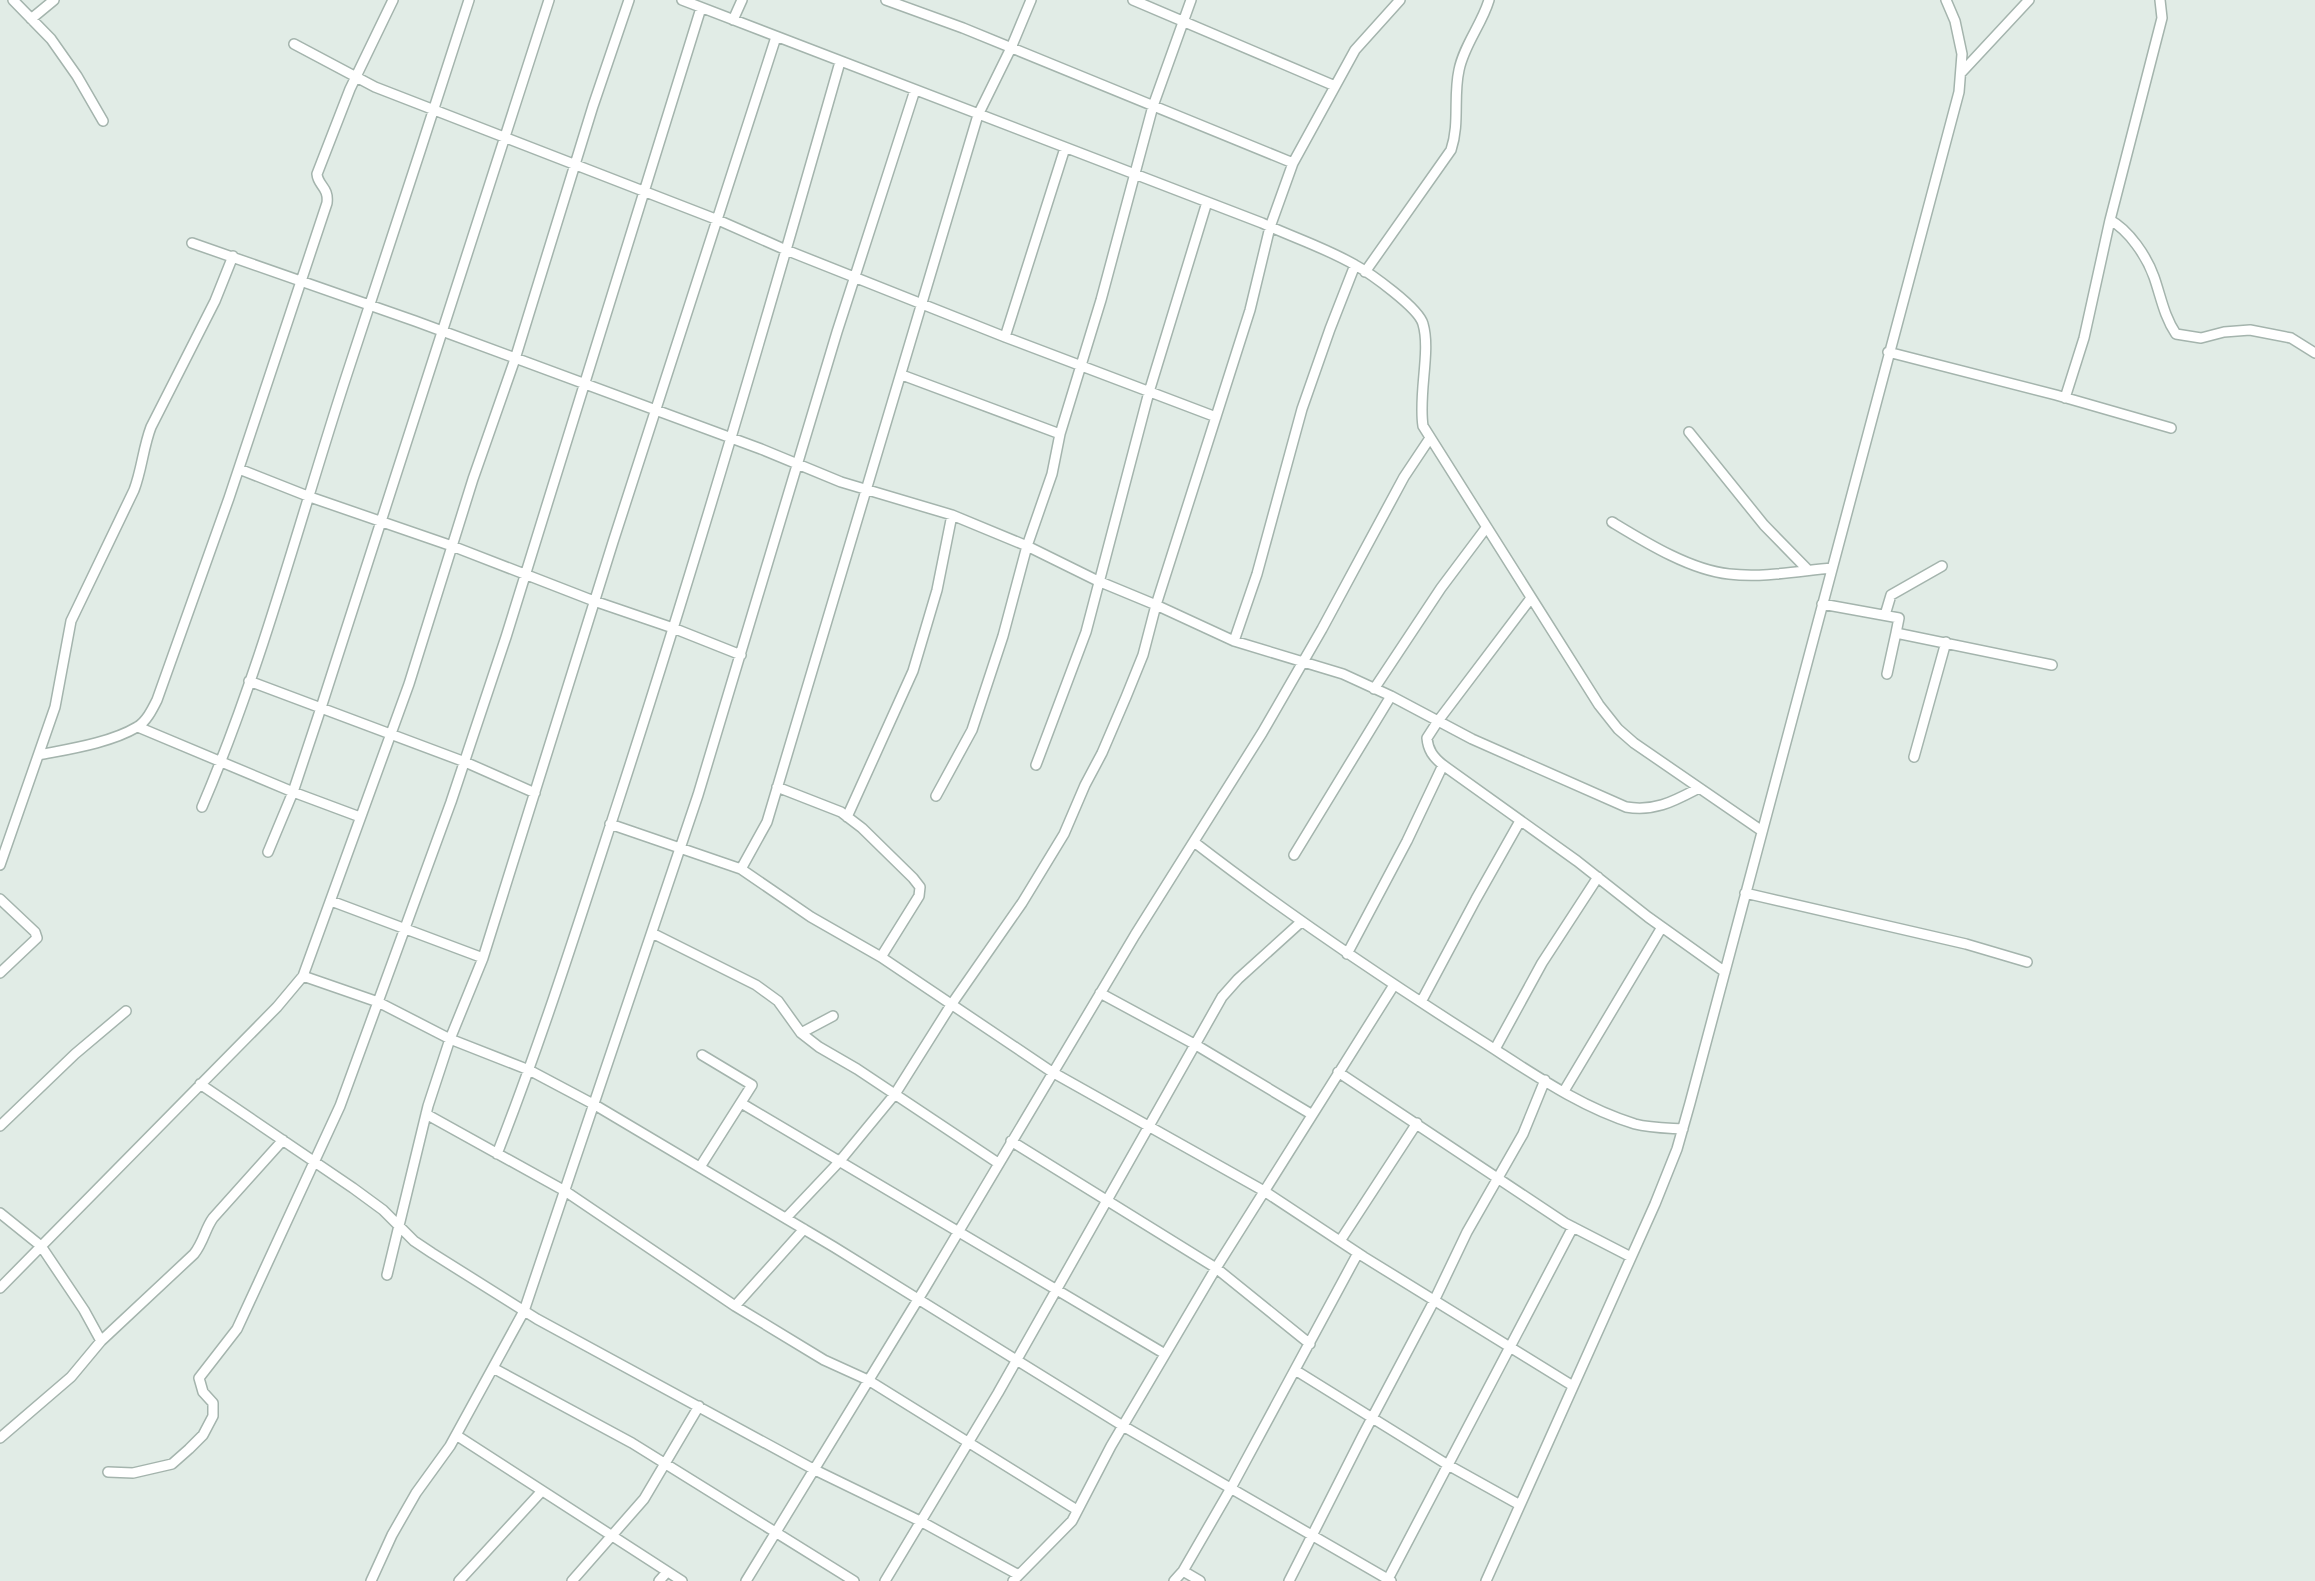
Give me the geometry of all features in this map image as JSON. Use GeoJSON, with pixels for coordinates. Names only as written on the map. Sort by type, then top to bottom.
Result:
{"type":"FeatureCollection","features":[{"type":"Feature","properties":{"kind":"street"},"geometry":{"type":"LineString","coordinates":[[13,0],[59,50],[103,121]]}},
{"type":"Feature","properties":{"kind":"street"},"geometry":{"type":"LineString","coordinates":[[31,19],[54,0]]}},
{"type":"Feature","properties":{"kind":"street"},"geometry":{"type":"LineString","coordinates":[[39,755],[82,747],[138,727],[150,714],[161,691],[239,469],[327,203],[326,190],[317,174],[355,78],[393,0]]}},
{"type":"Feature","properties":{"kind":"street"},"geometry":{"type":"LineString","coordinates":[[202,807],[222,762],[310,497],[347,373],[469,0]]}},
{"type":"Feature","properties":{"kind":"street"},"geometry":{"type":"LineString","coordinates":[[268,852],[293,792],[321,708],[549,0]]}},
{"type":"Feature","properties":{"kind":"street"},"geometry":{"type":"LineString","coordinates":[[0,1288],[277,1007],[303,976],[409,684],[629,0]]}},
{"type":"Feature","properties":{"kind":"street"},"geometry":{"type":"LineString","coordinates":[[682,0],[1270,227],[1355,265],[1412,306],[1423,321],[1425,337],[1420,408],[1423,426],[1599,705],[1618,729],[1762,831]]}},
{"type":"Feature","properties":{"kind":"street"},"geometry":{"type":"LineString","coordinates":[[733,20],[742,0]]}},
{"type":"Feature","properties":{"kind":"street"},"geometry":{"type":"LineString","coordinates":[[886,0],[1293,163]]}},
{"type":"Feature","properties":{"kind":"street"},"geometry":{"type":"LineString","coordinates":[[741,869],[767,822],[978,115],[1031,0]]}},
{"type":"Feature","properties":{"kind":"street"},"geometry":{"type":"LineString","coordinates":[[1133,0],[1335,86]]}},
{"type":"Feature","properties":{"kind":"street"},"geometry":{"type":"LineString","coordinates":[[936,796],[972,730],[1003,636],[1027,546],[1052,474],[1060,435],[1153,106],[1191,0]]}},
{"type":"Feature","properties":{"kind":"street"},"geometry":{"type":"LineString","coordinates":[[786,1218],[839,1162],[895,1094],[951,1005],[1022,903],[1064,834],[1143,655],[1156,605],[1250,310],[1270,227],[1293,163],[1355,50],[1400,0]]}},
{"type":"Feature","properties":{"kind":"street"},"geometry":{"type":"LineString","coordinates":[[1365,272],[1451,150],[1456,137],[1459,68],[1489,0]]}},
{"type":"Feature","properties":{"kind":"street"},"geometry":{"type":"LineString","coordinates":[[1486,1581],[1655,1203],[1683,1129],[1959,92],[1962,54],[1955,21],[1946,0]]}},
{"type":"Feature","properties":{"kind":"street"},"geometry":{"type":"LineString","coordinates":[[1961,74],[2029,0]]}},
{"type":"Feature","properties":{"kind":"street"},"geometry":{"type":"LineString","coordinates":[[2065,398],[2084,338],[2110,220],[2162,18],[2160,0]]}},
{"type":"Feature","properties":{"kind":"street"},"geometry":{"type":"LineString","coordinates":[[108,1472],[133,1473],[172,1464],[203,1435],[213,1416],[213,1403],[203,1392],[199,1378],[237,1329],[340,1106],[465,762],[701,8]]}},
{"type":"Feature","properties":{"kind":"street"},"geometry":{"type":"LineString","coordinates":[[387,1275],[426,1114],[450,1039],[483,958],[594,601],[776,37]]}},
{"type":"Feature","properties":{"kind":"street"},"geometry":{"type":"LineString","coordinates":[[295,44],[355,78],[434,110],[718,220],[1004,337],[1216,417]]}},
{"type":"Feature","properties":{"kind":"street"},"geometry":{"type":"LineString","coordinates":[[497,1154],[530,1070],[674,628],[732,439],[840,62]]}},
{"type":"Feature","properties":{"kind":"street"},"geometry":{"type":"LineString","coordinates":[[371,1581],[392,1535],[416,1493],[456,1435],[524,1311],[681,848],[855,276],[915,90]]}},
{"type":"Feature","properties":{"kind":"street"},"geometry":{"type":"LineString","coordinates":[[1004,337],[1065,148]]}},
{"type":"Feature","properties":{"kind":"street"},"geometry":{"type":"LineString","coordinates":[[1036,765],[1086,632],[1149,392],[1207,202]]}},
{"type":"Feature","properties":{"kind":"street"},"geometry":{"type":"LineString","coordinates":[[2110,220],[2120,225],[2139,249],[2154,276],[2167,320],[2176,334],[2202,338],[2224,332],[2250,330],[2291,338],[2315,353]]}},
{"type":"Feature","properties":{"kind":"street"},"geometry":{"type":"LineString","coordinates":[[192,243],[371,305],[866,489],[952,515],[1027,546],[1098,582],[1234,641],[1343,674],[1472,739],[1626,807],[1644,810],[1674,802],[1699,788]]}},
{"type":"Feature","properties":{"kind":"street"},"geometry":{"type":"LineString","coordinates":[[0,865],[55,707],[71,621],[134,490],[139,477],[144,444],[151,427],[215,301],[233,256]]}},
{"type":"Feature","properties":{"kind":"street"},"geometry":{"type":"LineString","coordinates":[[1234,641],[1257,574],[1301,410],[1355,265]]}},
{"type":"Feature","properties":{"kind":"street"},"geometry":{"type":"LineString","coordinates":[[1888,352],[2171,428]]}},
{"type":"Feature","properties":{"kind":"street"},"geometry":{"type":"LineString","coordinates":[[902,375],[1060,435]]}},
{"type":"Feature","properties":{"kind":"street"},"geometry":{"type":"LineString","coordinates":[[1689,432],[1764,525],[1808,570]]}},
{"type":"Feature","properties":{"kind":"street"},"geometry":{"type":"LineString","coordinates":[[746,1581],[1302,663],[1404,477],[1430,438]]}},
{"type":"Feature","properties":{"kind":"street"},"geometry":{"type":"LineString","coordinates":[[239,469],[741,655]]}},
{"type":"Feature","properties":{"kind":"street"},"geometry":{"type":"LineString","coordinates":[[846,817],[913,671],[932,611],[952,515]]}},
{"type":"Feature","properties":{"kind":"street"},"geometry":{"type":"LineString","coordinates":[[1612,522],[1680,560],[1728,575],[1832,568]]}},
{"type":"Feature","properties":{"kind":"street"},"geometry":{"type":"LineString","coordinates":[[1374,689],[1441,588],[1486,528]]}},
{"type":"Feature","properties":{"kind":"street"},"geometry":{"type":"LineString","coordinates":[[1885,615],[1891,595],[1942,566]]}},
{"type":"Feature","properties":{"kind":"street"},"geometry":{"type":"LineString","coordinates":[[1531,598],[1438,721],[1427,738],[1428,748],[1443,765],[1724,972]]}},
{"type":"Feature","properties":{"kind":"street"},"geometry":{"type":"LineString","coordinates":[[1822,604],[1899,618],[1887,674]]}},
{"type":"Feature","properties":{"kind":"street"},"geometry":{"type":"LineString","coordinates":[[1896,633],[2052,665]]}},
{"type":"Feature","properties":{"kind":"street"},"geometry":{"type":"LineString","coordinates":[[1914,757],[1946,642]]}},
{"type":"Feature","properties":{"kind":"street"},"geometry":{"type":"LineString","coordinates":[[249,681],[465,762],[535,793]]}},
{"type":"Feature","properties":{"kind":"street"},"geometry":{"type":"LineString","coordinates":[[1294,855],[1391,696]]}},
{"type":"Feature","properties":{"kind":"street"},"geometry":{"type":"LineString","coordinates":[[138,727],[360,817]]}},
{"type":"Feature","properties":{"kind":"street"},"geometry":{"type":"LineString","coordinates":[[1347,954],[1407,841],[1443,765]]}},
{"type":"Feature","properties":{"kind":"street"},"geometry":{"type":"LineString","coordinates":[[777,787],[823,804],[862,828],[920,887],[919,896],[880,957]]}},
{"type":"Feature","properties":{"kind":"street"},"geometry":{"type":"LineString","coordinates":[[1421,1002],[1520,821]]}},
{"type":"Feature","properties":{"kind":"street"},"geometry":{"type":"LineString","coordinates":[[610,824],[741,869],[811,917],[880,957],[1052,1072],[1264,1191],[1434,1301],[1573,1386]]}},
{"type":"Feature","properties":{"kind":"street"},"geometry":{"type":"LineString","coordinates":[[1194,842],[1347,954],[1545,1080],[1635,1124],[1683,1129]]}},
{"type":"Feature","properties":{"kind":"street"},"geometry":{"type":"LineString","coordinates":[[1495,1049],[1542,963],[1598,877]]}},
{"type":"Feature","properties":{"kind":"street"},"geometry":{"type":"LineString","coordinates":[[1745,893],[1966,944],[2027,962]]}},
{"type":"Feature","properties":{"kind":"street"},"geometry":{"type":"LineString","coordinates":[[0,899],[35,932],[37,938],[0,973]]}},
{"type":"Feature","properties":{"kind":"street"},"geometry":{"type":"LineString","coordinates":[[331,901],[483,958]]}},
{"type":"Feature","properties":{"kind":"street"},"geometry":{"type":"LineString","coordinates":[[886,1581],[1018,1359],[1222,997],[1301,922]]}},
{"type":"Feature","properties":{"kind":"street"},"geometry":{"type":"LineString","coordinates":[[1564,1091],[1662,927]]}},
{"type":"Feature","properties":{"kind":"street"},"geometry":{"type":"LineString","coordinates":[[652,933],[756,985],[778,1001],[802,1033],[819,1047],[998,1163]]}},
{"type":"Feature","properties":{"kind":"street"},"geometry":{"type":"LineString","coordinates":[[303,976],[378,1002],[450,1039],[530,1070],[595,1105],[1018,1359],[1123,1426],[1389,1580],[1573,1227]]}},
{"type":"Feature","properties":{"kind":"street"},"geometry":{"type":"LineString","coordinates":[[200,1084],[383,1210],[400,1228],[432,1253],[524,1311],[815,1470],[922,1522],[1015,1578],[1072,1521],[1123,1426],[1216,1268],[1394,985]]}},
{"type":"Feature","properties":{"kind":"street"},"geometry":{"type":"LineString","coordinates":[[1100,993],[1196,1045],[1311,1114]]}},
{"type":"Feature","properties":{"kind":"street"},"geometry":{"type":"LineString","coordinates":[[0,1126],[75,1054],[126,1012]]}},
{"type":"Feature","properties":{"kind":"street"},"geometry":{"type":"LineString","coordinates":[[802,1033],[833,1016]]}},
{"type":"Feature","properties":{"kind":"street"},"geometry":{"type":"LineString","coordinates":[[700,1167],[752,1085],[702,1055]]}},
{"type":"Feature","properties":{"kind":"street"},"geometry":{"type":"LineString","coordinates":[[1338,1072],[1573,1227],[1631,1257]]}},
{"type":"Feature","properties":{"kind":"street"},"geometry":{"type":"LineString","coordinates":[[1289,1581],[1467,1232],[1523,1134],[1545,1080]]}},
{"type":"Feature","properties":{"kind":"street"},"geometry":{"type":"LineString","coordinates":[[741,1103],[1056,1292],[1165,1354]]}},
{"type":"Feature","properties":{"kind":"street"},"geometry":{"type":"LineString","coordinates":[[426,1114],[565,1191],[735,1306],[824,1360],[868,1380],[1077,1510]]}},
{"type":"Feature","properties":{"kind":"street"},"geometry":{"type":"LineString","coordinates":[[1340,1241],[1417,1123]]}},
{"type":"Feature","properties":{"kind":"street"},"geometry":{"type":"LineString","coordinates":[[0,1438],[71,1377],[101,1341],[194,1254],[204,1240],[208,1224],[283,1140]]}},
{"type":"Feature","properties":{"kind":"street"},"geometry":{"type":"LineString","coordinates":[[1011,1141],[1216,1268],[1310,1344]]}},
{"type":"Feature","properties":{"kind":"street"},"geometry":{"type":"LineString","coordinates":[[0,1213],[41,1246],[84,1310],[101,1341]]}},
{"type":"Feature","properties":{"kind":"street"},"geometry":{"type":"LineString","coordinates":[[735,1306],[804,1229]]}},
{"type":"Feature","properties":{"kind":"street"},"geometry":{"type":"LineString","coordinates":[[1174,1581],[1183,1571],[1231,1488],[1358,1253]]}},
{"type":"Feature","properties":{"kind":"street"},"geometry":{"type":"LineString","coordinates":[[493,1368],[666,1464],[854,1581]]}},
{"type":"Feature","properties":{"kind":"street"},"geometry":{"type":"LineString","coordinates":[[1295,1370],[1448,1465],[1520,1505]]}},
{"type":"Feature","properties":{"kind":"street"},"geometry":{"type":"LineString","coordinates":[[572,1581],[644,1499],[699,1406]]}},
{"type":"Feature","properties":{"kind":"street"},"geometry":{"type":"LineString","coordinates":[[456,1435],[682,1581]]}},
{"type":"Feature","properties":{"kind":"street"},"geometry":{"type":"LineString","coordinates":[[459,1581],[541,1492]]}},
{"type":"Feature","properties":{"kind":"street"},"geometry":{"type":"LineString","coordinates":[[1183,1571],[1200,1581]]}},
{"type":"Feature","properties":{"kind":"street"},"geometry":{"type":"LineString","coordinates":[[659,1581],[667,1572]]}}]}
